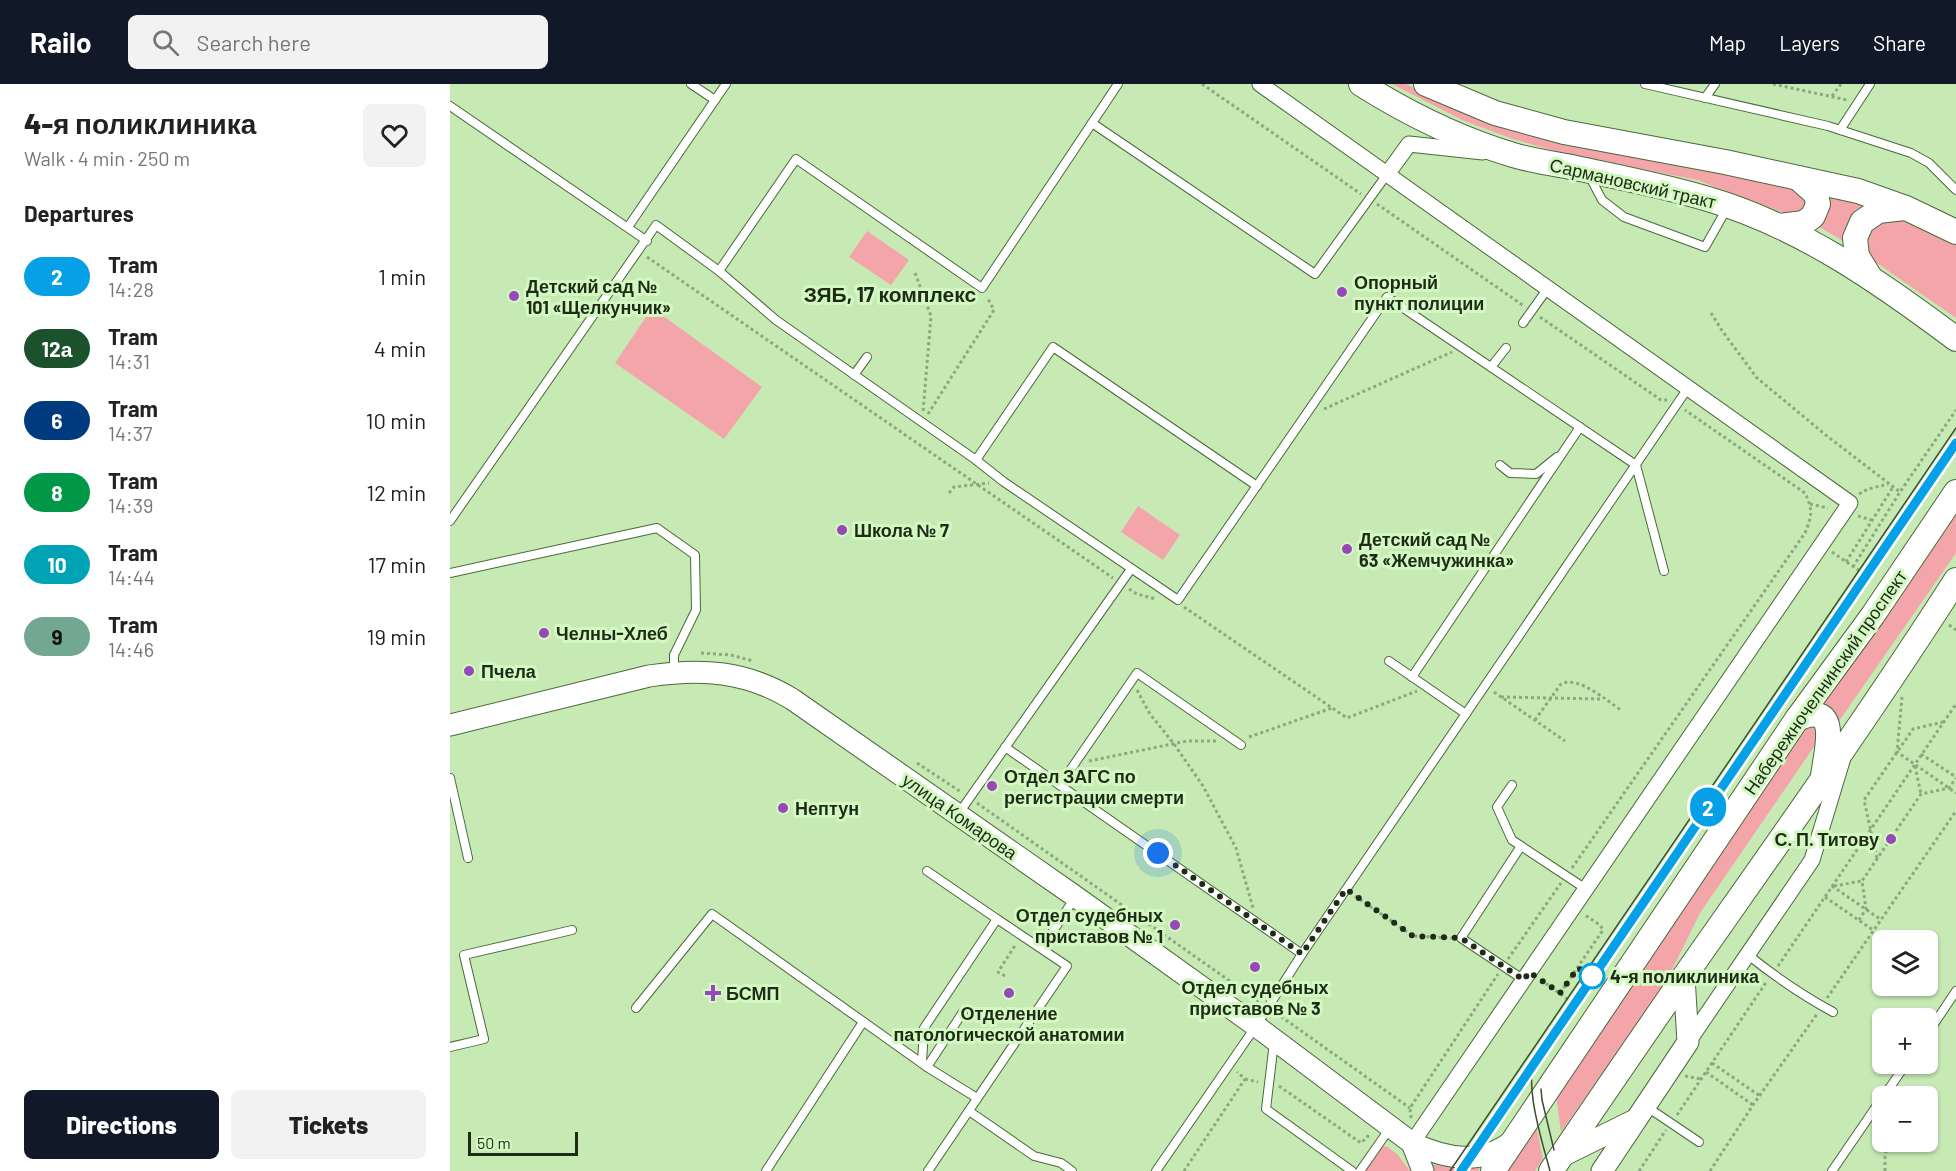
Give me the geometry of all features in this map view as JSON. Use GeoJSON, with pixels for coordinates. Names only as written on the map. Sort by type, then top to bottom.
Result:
{"type":"FeatureCollection","features":[{"type":"Feature","properties":{"kind":"main road","name":"Сармановский тракт"},"geometry":{"type":"LineString","coordinates":[[1361,84],[1424,119],[1477,143],[1514,156],[1680,191],[1728,206],[1779,226],[1827,250],[1956,339]]}},
{"type":"Feature","properties":{"kind":"main road","name":"Сармановский тракт"},"geometry":{"type":"LineString","coordinates":[[1426,84],[1495,113],[1564,132],[1725,162],[1858,191],[1906,208],[1956,232]]}},
{"type":"Feature","properties":{"kind":"main road"},"geometry":{"type":"LineString","coordinates":[[1779,226],[1804,223],[1813,216],[1818,204],[1816,194],[1798,178]]}},
{"type":"Feature","properties":{"kind":"main road"},"geometry":{"type":"LineString","coordinates":[[1872,279],[1857,256],[1855,238],[1862,222],[1878,211],[1906,208]]}},
{"type":"Feature","properties":{"kind":"main road","name":"Набережночелнинский проспект"},"geometry":{"type":"LineString","coordinates":[[1493,1171],[1797,719],[1873,615],[1956,492]]}},
{"type":"Feature","properties":{"kind":"main road"},"geometry":{"type":"LineString","coordinates":[[1555,1164],[1913,648],[1956,580]]}},
{"type":"Feature","properties":{"kind":"main road"},"geometry":{"type":"LineString","coordinates":[[1797,719],[1809,713],[1817,714],[1824,718],[1829,726],[1823,778]]}},
{"type":"Feature","properties":{"kind":"street"},"geometry":{"type":"LineString","coordinates":[[1260,84],[1850,503],[1526,976],[1396,1134],[1423,1171]]}},
{"type":"Feature","properties":{"kind":"street"},"geometry":{"type":"LineString","coordinates":[[1388,173],[1409,144],[1514,156]]}},
{"type":"Feature","properties":{"kind":"street","name":"улица Комарова"},"geometry":{"type":"LineString","coordinates":[[450,725],[674,672],[711,671],[735,675],[775,690],[792,699],[1076,897],[1275,1040],[1396,1134],[1436,1153],[1459,1158],[1482,1156],[1505,1148],[1515,1140]]}},
{"type":"Feature","properties":{"kind":"street"},"geometry":{"type":"LineString","coordinates":[[1602,1171],[1812,860],[1847,744]]}},
{"type":"Feature","properties":{"kind":"street"},"geometry":{"type":"LineString","coordinates":[[1684,976],[1688,1042]]}},
{"type":"Feature","properties":{"kind":"street"},"geometry":{"type":"LineString","coordinates":[[1555,1164],[1641,1113]]}},
{"type":"Feature","properties":{"kind":"lane"},"geometry":{"type":"LineString","coordinates":[[691,84],[715,100]]}},
{"type":"Feature","properties":{"kind":"lane"},"geometry":{"type":"LineString","coordinates":[[628,228],[726,84]]}},
{"type":"Feature","properties":{"kind":"lane"},"geometry":{"type":"LineString","coordinates":[[719,271],[796,159],[982,288],[1118,84]]}},
{"type":"Feature","properties":{"kind":"lane"},"geometry":{"type":"LineString","coordinates":[[1645,84],[1839,129],[1918,157],[1935,169],[1956,190]]}},
{"type":"Feature","properties":{"kind":"lane"},"geometry":{"type":"LineString","coordinates":[[1706,98],[1715,84]]}},
{"type":"Feature","properties":{"kind":"lane"},"geometry":{"type":"LineString","coordinates":[[1839,129],[1870,84]]}},
{"type":"Feature","properties":{"kind":"lane"},"geometry":{"type":"LineString","coordinates":[[450,106],[647,241]]}},
{"type":"Feature","properties":{"kind":"lane"},"geometry":{"type":"LineString","coordinates":[[1092,123],[1315,274],[1388,173]]}},
{"type":"Feature","properties":{"kind":"lane"},"geometry":{"type":"LineString","coordinates":[[1587,171],[1602,200],[1624,217],[1705,248],[1728,206]]}},
{"type":"Feature","properties":{"kind":"lane"},"geometry":{"type":"LineString","coordinates":[[450,521],[656,225],[719,271],[776,320],[1004,482],[1178,600],[1388,297],[1636,465],[1664,571]]}},
{"type":"Feature","properties":{"kind":"lane"},"geometry":{"type":"LineString","coordinates":[[1523,323],[1548,288]]}},
{"type":"Feature","properties":{"kind":"lane"},"geometry":{"type":"LineString","coordinates":[[976,460],[1053,347],[1257,486]]}},
{"type":"Feature","properties":{"kind":"lane"},"geometry":{"type":"LineString","coordinates":[[1491,367],[1506,348]]}},
{"type":"Feature","properties":{"kind":"lane"},"geometry":{"type":"LineString","coordinates":[[855,375],[867,357]]}},
{"type":"Feature","properties":{"kind":"lane"},"geometry":{"type":"LineString","coordinates":[[1156,1171],[1688,388]]}},
{"type":"Feature","properties":{"kind":"lane"},"geometry":{"type":"LineString","coordinates":[[1412,677],[1580,428]]}},
{"type":"Feature","properties":{"kind":"lane"},"geometry":{"type":"LineString","coordinates":[[1500,465],[1510,473],[1536,474],[1563,453]]}},
{"type":"Feature","properties":{"kind":"lane"},"geometry":{"type":"LineString","coordinates":[[450,573],[657,528],[695,555],[696,610],[674,655],[674,672]]}},
{"type":"Feature","properties":{"kind":"lane"},"geometry":{"type":"LineString","coordinates":[[958,814],[1131,569]]}},
{"type":"Feature","properties":{"kind":"lane"},"geometry":{"type":"LineString","coordinates":[[1389,661],[1466,714]]}},
{"type":"Feature","properties":{"kind":"lane"},"geometry":{"type":"LineString","coordinates":[[1060,785],[1137,673],[1238,743]]}},
{"type":"Feature","properties":{"kind":"lane"},"geometry":{"type":"LineString","coordinates":[[1005,747],[1302,954]]}},
{"type":"Feature","properties":{"kind":"lane"},"geometry":{"type":"LineString","coordinates":[[450,778],[468,858]]}},
{"type":"Feature","properties":{"kind":"lane"},"geometry":{"type":"LineString","coordinates":[[1512,785],[1497,807],[1512,840],[1586,889]]}},
{"type":"Feature","properties":{"kind":"lane"},"geometry":{"type":"LineString","coordinates":[[1521,846],[1461,938],[1503,966],[1526,976]]}},
{"type":"Feature","properties":{"kind":"lane"},"geometry":{"type":"LineString","coordinates":[[927,872],[1067,966],[928,1171]]}},
{"type":"Feature","properties":{"kind":"lane"},"geometry":{"type":"LineString","coordinates":[[1042,948],[1076,897]]}},
{"type":"Feature","properties":{"kind":"lane"},"geometry":{"type":"LineString","coordinates":[[636,1008],[712,914],[863,1022],[977,1098]]}},
{"type":"Feature","properties":{"kind":"lane"},"geometry":{"type":"LineString","coordinates":[[925,1065],[924,1028],[997,919]]}},
{"type":"Feature","properties":{"kind":"lane"},"geometry":{"type":"LineString","coordinates":[[450,1047],[484,1040],[464,955],[572,930]]}},
{"type":"Feature","properties":{"kind":"lane"},"geometry":{"type":"LineString","coordinates":[[1747,954],[1772,974],[1833,1012]]}},
{"type":"Feature","properties":{"kind":"lane"},"geometry":{"type":"LineString","coordinates":[[1938,1018],[1956,991]]}},
{"type":"Feature","properties":{"kind":"lane"},"geometry":{"type":"LineString","coordinates":[[925,1065],[963,1012]]}},
{"type":"Feature","properties":{"kind":"lane"},"geometry":{"type":"LineString","coordinates":[[766,1171],[863,1022]]}},
{"type":"Feature","properties":{"kind":"lane"},"geometry":{"type":"LineString","coordinates":[[1275,1040],[1266,1108],[1352,1171]]}},
{"type":"Feature","properties":{"kind":"lane"},"geometry":{"type":"LineString","coordinates":[[969,1111],[1034,1156],[1060,1163],[1072,1171]]}},
{"type":"Feature","properties":{"kind":"lane"},"geometry":{"type":"LineString","coordinates":[[1641,1113],[1671,1123],[1699,1142]]}},
{"type":"Feature","properties":{"kind":"lane"},"geometry":{"type":"LineString","coordinates":[[1832,1171],[1872,1113]]}},
{"type":"Feature","properties":{"kind":"lane"},"geometry":{"type":"LineString","coordinates":[[1360,1171],[1396,1134]]}},
{"type":"Feature","properties":{"kind":"path"},"geometry":{"type":"LineString","coordinates":[[1773,84],[1858,102]]}},
{"type":"Feature","properties":{"kind":"path"},"geometry":{"type":"LineString","coordinates":[[1832,96],[1841,84]]}},
{"type":"Feature","properties":{"kind":"path"},"geometry":{"type":"LineString","coordinates":[[639,251],[1137,594],[1159,599]]}},
{"type":"Feature","properties":{"kind":"path"},"geometry":{"type":"LineString","coordinates":[[915,273],[931,316],[922,423]]}},
{"type":"Feature","properties":{"kind":"path"},"geometry":{"type":"LineString","coordinates":[[922,423],[994,310],[982,288]]}},
{"type":"Feature","properties":{"kind":"path"},"geometry":{"type":"LineString","coordinates":[[1517,301],[1524,306]]}},
{"type":"Feature","properties":{"kind":"path"},"geometry":{"type":"LineString","coordinates":[[1711,313],[1757,378],[1900,492]]}},
{"type":"Feature","properties":{"kind":"path"},"geometry":{"type":"LineString","coordinates":[[1228,1066],[1245,1078],[1282,1087],[1361,1143],[1376,1128],[1396,1134],[1411,1117],[1410,1108],[1503,966],[1805,533],[1811,518],[1810,504],[1805,493],[1677,404],[1670,400],[1661,400],[1538,316]]}},
{"type":"Feature","properties":{"kind":"path"},"geometry":{"type":"LineString","coordinates":[[1304,418],[1462,348]]}},
{"type":"Feature","properties":{"kind":"path"},"geometry":{"type":"LineString","coordinates":[[1853,567],[1900,492],[1956,410]]}},
{"type":"Feature","properties":{"kind":"path"},"geometry":{"type":"LineString","coordinates":[[949,493],[954,487],[1004,482]]}},
{"type":"Feature","properties":{"kind":"path"},"geometry":{"type":"LineString","coordinates":[[1850,503],[1858,494],[1868,489],[1888,484]]}},
{"type":"Feature","properties":{"kind":"path"},"geometry":{"type":"LineString","coordinates":[[1846,562],[1893,487]]}},
{"type":"Feature","properties":{"kind":"path"},"geometry":{"type":"LineString","coordinates":[[1805,533],[1870,578]]}},
{"type":"Feature","properties":{"kind":"path"},"geometry":{"type":"LineString","coordinates":[[1821,651],[1899,534]]}},
{"type":"Feature","properties":{"kind":"path"},"geometry":{"type":"LineString","coordinates":[[1178,600],[1181,605],[1347,718],[1418,691]]}},
{"type":"Feature","properties":{"kind":"path"},"geometry":{"type":"LineString","coordinates":[[1953,616],[1946,623],[1956,630]]}},
{"type":"Feature","properties":{"kind":"path"},"geometry":{"type":"LineString","coordinates":[[1132,681],[1150,714],[1203,786],[1236,848],[1257,922]]}},
{"type":"Feature","properties":{"kind":"path"},"geometry":{"type":"LineString","coordinates":[[1535,720],[1561,684],[1566,681],[1584,686],[1621,710]]}},
{"type":"Feature","properties":{"kind":"path"},"geometry":{"type":"LineString","coordinates":[[1485,686],[1565,741]]}},
{"type":"Feature","properties":{"kind":"path"},"geometry":{"type":"LineString","coordinates":[[1897,752],[1903,689]]}},
{"type":"Feature","properties":{"kind":"path"},"geometry":{"type":"LineString","coordinates":[[1501,697],[1604,699]]}},
{"type":"Feature","properties":{"kind":"path"},"geometry":{"type":"LineString","coordinates":[[1639,1171],[1956,704]]}},
{"type":"Feature","properties":{"kind":"path"},"geometry":{"type":"LineString","coordinates":[[1075,764],[1187,741],[1238,743],[1332,708]]}},
{"type":"Feature","properties":{"kind":"path"},"geometry":{"type":"LineString","coordinates":[[1877,859],[1864,800],[1913,729],[1944,721]]}},
{"type":"Feature","properties":{"kind":"path"},"geometry":{"type":"LineString","coordinates":[[1897,752],[1956,793]]}},
{"type":"Feature","properties":{"kind":"path"},"geometry":{"type":"LineString","coordinates":[[1859,920],[1866,909],[1862,881],[1920,794],[1949,788],[1956,778],[1921,754]]}},
{"type":"Feature","properties":{"kind":"path"},"geometry":{"type":"LineString","coordinates":[[1914,765],[1920,794]]}},
{"type":"Feature","properties":{"kind":"path"},"geometry":{"type":"LineString","coordinates":[[1825,897],[1873,930],[1956,811]]}},
{"type":"Feature","properties":{"kind":"path"},"geometry":{"type":"LineString","coordinates":[[1832,886],[1862,881]]}},
{"type":"Feature","properties":{"kind":"path"},"geometry":{"type":"LineString","coordinates":[[1832,886],[1880,919]]}},
{"type":"Feature","properties":{"kind":"path"},"geometry":{"type":"LineString","coordinates":[[1346,889],[1413,936],[1461,938]]}},
{"type":"Feature","properties":{"kind":"path"},"geometry":{"type":"LineString","coordinates":[[1560,993],[1603,930],[1600,925],[1573,908]]}},
{"type":"Feature","properties":{"kind":"path"},"geometry":{"type":"LineString","coordinates":[[1710,1171],[1872,931]]}},
{"type":"Feature","properties":{"kind":"path"},"geometry":{"type":"LineString","coordinates":[[1005,976],[998,972],[1022,935]]}},
{"type":"Feature","properties":{"kind":"path"},"geometry":{"type":"LineString","coordinates":[[1526,976],[1560,993],[1586,1012]]}},
{"type":"Feature","properties":{"kind":"path"},"geometry":{"type":"LineString","coordinates":[[1712,1063],[1760,1095]]}},
{"type":"Feature","properties":{"kind":"path"},"geometry":{"type":"LineString","coordinates":[[1706,1072],[1753,1105]]}},
{"type":"Feature","properties":{"kind":"path"},"geometry":{"type":"LineString","coordinates":[[1184,1171],[1245,1078]]}},
{"type":"Feature","properties":{"kind":"path"},"geometry":{"type":"LineString","coordinates":[[1885,1171],[1886,1152]]}},
{"type":"Feature","properties":{"kind":"shaded area"},"geometry":{"type":"Polygon","coordinates":[[[1392,84],[1406,84],[1470,115],[1520,133],[1561,144],[1805,190],[1809,205],[1795,217],[1697,180],[1555,151],[1513,139],[1462,120],[1392,84]]]}},
{"type":"Feature","properties":{"kind":"shaded area"},"geometry":{"type":"Polygon","coordinates":[[[1827,195],[1868,207],[1848,244],[1818,226],[1828,212],[1827,195]]]}},
{"type":"Feature","properties":{"kind":"shaded area"},"geometry":{"type":"Polygon","coordinates":[[[1904,219],[1956,244],[1956,318],[1874,261],[1869,252],[1868,234],[1878,222],[1904,219]]]}},
{"type":"Feature","properties":{"kind":"shaded area"},"geometry":{"type":"Polygon","coordinates":[[[867,231],[909,260],[891,285],[849,257],[867,231]]]}},
{"type":"Feature","properties":{"kind":"shaded area"},"geometry":{"type":"Polygon","coordinates":[[[652,308],[762,387],[724,439],[615,363],[652,308]]]}},
{"type":"Feature","properties":{"kind":"shaded area"},"geometry":{"type":"Polygon","coordinates":[[[1138,506],[1180,535],[1163,560],[1121,532],[1138,506]]]}},
{"type":"Feature","properties":{"kind":"shaded area"},"geometry":{"type":"Polygon","coordinates":[[[1956,508],[1956,553],[1839,721],[1834,714],[1820,706],[1956,508]]]}},
{"type":"Feature","properties":{"kind":"shaded area"},"geometry":{"type":"Polygon","coordinates":[[[1812,723],[1822,735],[1700,913],[1666,982],[1561,1132],[1556,1095],[1806,725],[1812,723]]]}},
{"type":"Feature","properties":{"kind":"shaded area"},"geometry":{"type":"Polygon","coordinates":[[[1536,1125],[1543,1159],[1535,1171],[1504,1171],[1536,1125]]]}},
{"type":"Feature","properties":{"kind":"shaded area"},"geometry":{"type":"Polygon","coordinates":[[[1386,1146],[1397,1154],[1410,1171],[1364,1171],[1381,1147],[1386,1146]]]}},
{"type":"Feature","properties":{"kind":"shaded area"},"geometry":{"type":"Polygon","coordinates":[[[1484,1163],[1478,1171],[1432,1171],[1428,1164],[1470,1166],[1484,1163]]]}},
{"type":"Feature","properties":{"kind":"tram line"},"geometry":{"type":"LineString","coordinates":[[1450,1171],[1956,428]]}},
{"type":"Feature","properties":{"kind":"tram line","name":"2"},"geometry":{"type":"LineString","coordinates":[[1461,1171],[1956,443]]}},
{"type":"Feature","properties":{"kind":"tram line"},"geometry":{"type":"LineString","coordinates":[[1536,1050],[1532,1064],[1532,1094],[1550,1171]]}},
{"type":"Feature","properties":{"kind":"tram line"},"geometry":{"type":"LineString","coordinates":[[1541,1089],[1554,1150]]}},
{"type":"Feature","properties":{"kind":"place","name":"Опорный пункт полиции"},"geometry":{"type":"Point","coordinates":[1342,292]}},
{"type":"Feature","properties":{"kind":"place","name":"Детский сад № 101 «Щелкунчик»"},"geometry":{"type":"Point","coordinates":[514,296]}},
{"type":"Feature","properties":{"kind":"place","name":"Школа № 7"},"geometry":{"type":"Point","coordinates":[842,530]}},
{"type":"Feature","properties":{"kind":"place","name":"Детский сад № 63 «Жемчужинка»"},"geometry":{"type":"Point","coordinates":[1347,549]}},
{"type":"Feature","properties":{"kind":"place","name":"Челны-Хлеб"},"geometry":{"type":"Point","coordinates":[544,633]}},
{"type":"Feature","properties":{"kind":"place","name":"Пчела"},"geometry":{"type":"Point","coordinates":[469,671]}},
{"type":"Feature","properties":{"kind":"place","name":"Отдел ЗАГС по регистрации смерти"},"geometry":{"type":"Point","coordinates":[992,786]}},
{"type":"Feature","properties":{"kind":"place","name":"Нептун"},"geometry":{"type":"Point","coordinates":[783,808]}},
{"type":"Feature","properties":{"kind":"place","name":"С. П. Титову"},"geometry":{"type":"Point","coordinates":[1891,839]}},
{"type":"Feature","properties":{"kind":"place","name":"Отдел судебных приставов № 1"},"geometry":{"type":"Point","coordinates":[1175,925]}},
{"type":"Feature","properties":{"kind":"place","name":"Отдел судебных приставов № 3"},"geometry":{"type":"Point","coordinates":[1255,967]}},
{"type":"Feature","properties":{"kind":"place","name":"4-я поликлиника"},"geometry":{"type":"Point","coordinates":[1592,976]}},
{"type":"Feature","properties":{"kind":"place","name":"БСМП"},"geometry":{"type":"Point","coordinates":[713,993]}},
{"type":"Feature","properties":{"kind":"place","name":"Отделение патологической анатомии"},"geometry":{"type":"Point","coordinates":[1009,993]}},
{"type":"Feature","properties":{"kind":"district","name":"ЗЯБ, 17 комплекс"},"geometry":{"type":"Point","coordinates":[890,293]}},
{"type":"Feature","properties":{"kind":"route"},"geometry":{"type":"LineString","coordinates":[[1158,853],[1302,954],[1346,889],[1413,936],[1461,938],[1524,980],[1529,972],[1560,993],[1578,968],[1592,976]]}}]}
